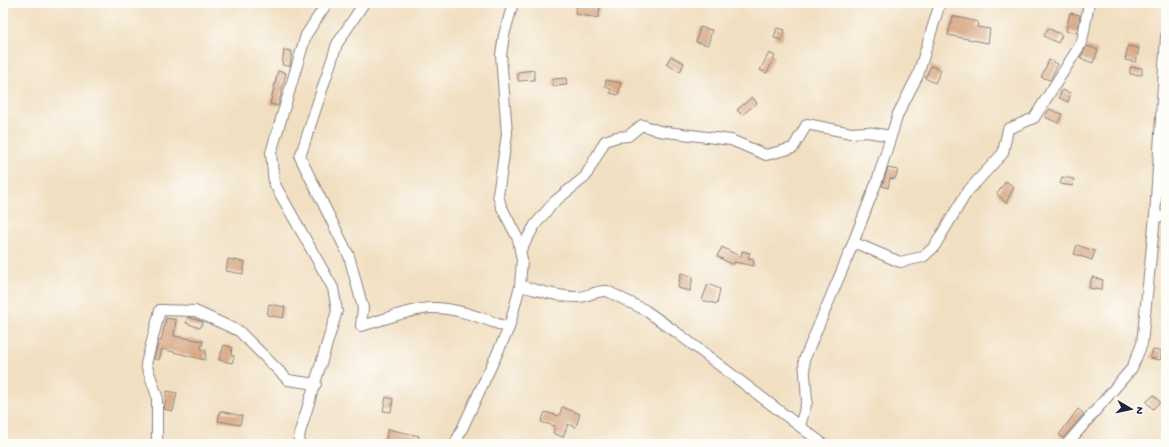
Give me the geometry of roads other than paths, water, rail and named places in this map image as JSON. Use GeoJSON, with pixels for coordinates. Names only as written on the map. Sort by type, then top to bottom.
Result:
{"type":"FeatureCollection","features":[{"type":"Feature","properties":{"kind":"street"},"geometry":{"type":"LineString","coordinates":[[298,444],[300,432],[316,384],[337,311],[333,288],[274,183],[271,153],[306,35],[327,3]]}},
{"type":"Feature","properties":{"kind":"street"},"geometry":{"type":"LineString","coordinates":[[364,3],[337,44],[300,157],[349,256],[363,308],[361,326],[432,308],[467,313],[509,328]]}},
{"type":"Feature","properties":{"kind":"street"},"geometry":{"type":"LineString","coordinates":[[455,444],[509,328],[520,286],[522,260],[518,239],[501,206],[498,195],[507,134],[501,55],[504,35],[513,3]]}},
{"type":"Feature","properties":{"kind":"street"},"geometry":{"type":"LineString","coordinates":[[800,426],[807,401],[804,360],[877,181],[898,114],[918,75],[940,3]]}},
{"type":"Feature","properties":{"kind":"street"},"geometry":{"type":"LineString","coordinates":[[853,242],[900,262],[923,257],[938,241],[967,192],[1003,153],[1008,129],[1034,118],[1082,42],[1089,3]]}},
{"type":"Feature","properties":{"kind":"street"},"geometry":{"type":"LineString","coordinates":[[1067,444],[1132,368],[1139,355],[1142,344],[1155,216],[1164,91],[1166,36]]}},
{"type":"Feature","properties":{"kind":"street"},"geometry":{"type":"LineString","coordinates":[[520,251],[535,225],[554,202],[585,177],[605,140],[628,136],[642,125],[659,131],[731,140],[766,155],[793,148],[807,124],[851,133],[867,132],[891,136]]}},
{"type":"Feature","properties":{"kind":"street"},"geometry":{"type":"LineString","coordinates":[[1155,216],[1166,217]]}},
{"type":"Feature","properties":{"kind":"street"},"geometry":{"type":"LineString","coordinates":[[520,286],[566,297],[581,297],[602,290],[645,310],[824,444]]}},
{"type":"Feature","properties":{"kind":"street"},"geometry":{"type":"LineString","coordinates":[[157,444],[157,396],[146,364],[160,310],[195,311],[239,331],[288,380],[316,384]]}}]}
